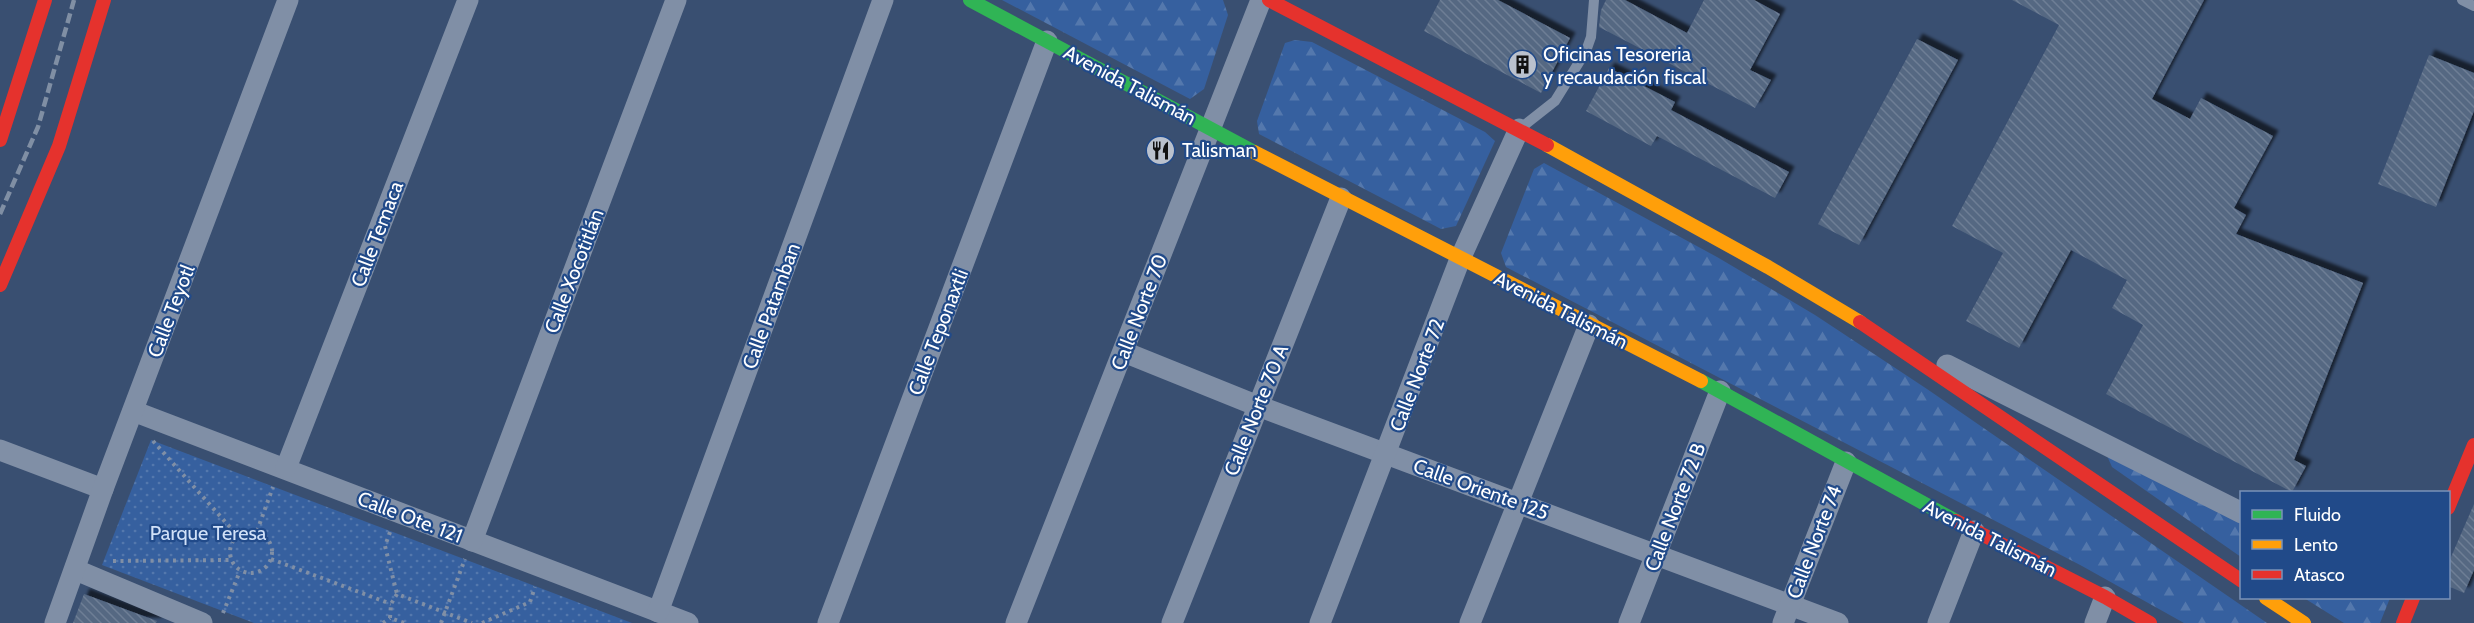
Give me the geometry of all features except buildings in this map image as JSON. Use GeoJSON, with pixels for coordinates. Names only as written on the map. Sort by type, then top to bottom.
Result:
{"type":"FeatureCollection","features":[{"type":"Feature","properties":{"kind":"main road"},"geometry":{"type":"LineString","coordinates":[[0,140],[45,0]]}},
{"type":"Feature","properties":{"kind":"main road"},"geometry":{"type":"LineString","coordinates":[[0,285],[59,146],[104,0]]}},
{"type":"Feature","properties":{"kind":"main road","name":"Avenida Talismán"},"geometry":{"type":"LineString","coordinates":[[970,0],[1341,198],[1720,391],[1846,462],[1974,531],[2105,597],[2150,623]]}},
{"type":"Feature","properties":{"kind":"main road"},"geometry":{"type":"LineString","coordinates":[[1269,0],[1519,129],[1768,267],[1859,321],[2240,580]]}},
{"type":"Feature","properties":{"kind":"main road"},"geometry":{"type":"LineString","coordinates":[[2450,503],[2474,445]]}},
{"type":"Feature","properties":{"kind":"main road"},"geometry":{"type":"LineString","coordinates":[[2269,599],[2304,623]]}},
{"type":"Feature","properties":{"kind":"main road"},"geometry":{"type":"LineString","coordinates":[[2403,623],[2412,599]]}},
{"type":"Feature","properties":{"kind":"street","name":"Calle Teyotl"},"geometry":{"type":"LineString","coordinates":[[55,623],[76,570],[103,489],[288,0]]}},
{"type":"Feature","properties":{"kind":"street","name":"Calle Temaca"},"geometry":{"type":"LineString","coordinates":[[281,474],[468,0]]}},
{"type":"Feature","properties":{"kind":"street","name":"Calle Xocotitlán"},"geometry":{"type":"LineString","coordinates":[[472,541],[676,0]]}},
{"type":"Feature","properties":{"kind":"street","name":"Calle Patamban"},"geometry":{"type":"LineString","coordinates":[[658,612],[883,0]]}},
{"type":"Feature","properties":{"kind":"street","name":"Calle Norte 70"},"geometry":{"type":"LineString","coordinates":[[1016,623],[1261,0]]}},
{"type":"Feature","properties":{"kind":"street","name":"Calle Teponaxtli"},"geometry":{"type":"LineString","coordinates":[[828,623],[1047,41]]}},
{"type":"Feature","properties":{"kind":"street","name":"Calle Norte 72"},"geometry":{"type":"LineString","coordinates":[[1320,623],[1387,454],[1460,259],[1519,129]]}},
{"type":"Feature","properties":{"kind":"street","name":"Calle Norte 70 A"},"geometry":{"type":"LineString","coordinates":[[1172,623],[1341,198]]}},
{"type":"Feature","properties":{"kind":"street"},"geometry":{"type":"LineString","coordinates":[[1859,321],[2240,512]]}},
{"type":"Feature","properties":{"kind":"street"},"geometry":{"type":"LineString","coordinates":[[1470,623],[1589,325]]}},
{"type":"Feature","properties":{"kind":"street","name":"Calle Oriente 125"},"geometry":{"type":"LineString","coordinates":[[1124,352],[1258,406],[1656,555],[1787,614],[1838,623]]}},
{"type":"Feature","properties":{"kind":"street","name":"Calle Norte 72 B"},"geometry":{"type":"LineString","coordinates":[[1629,623],[1720,391]]}},
{"type":"Feature","properties":{"kind":"street","name":"Calle Ote. 121"},"geometry":{"type":"LineString","coordinates":[[133,411],[281,474],[472,541],[688,623]]}},
{"type":"Feature","properties":{"kind":"street"},"geometry":{"type":"LineString","coordinates":[[0,450],[103,489]]}},
{"type":"Feature","properties":{"kind":"street","name":"Calle Norte 74"},"geometry":{"type":"LineString","coordinates":[[1787,614],[1846,462]]}},
{"type":"Feature","properties":{"kind":"street"},"geometry":{"type":"LineString","coordinates":[[1938,623],[1974,531]]}},
{"type":"Feature","properties":{"kind":"street"},"geometry":{"type":"LineString","coordinates":[[76,570],[202,623]]}},
{"type":"Feature","properties":{"kind":"street"},"geometry":{"type":"LineString","coordinates":[[2095,623],[2105,597]]}},
{"type":"Feature","properties":{"kind":"lane"},"geometry":{"type":"LineString","coordinates":[[1519,129],[1555,101],[1586,51],[1591,37],[1594,0]]}},
{"type":"Feature","properties":{"kind":"lane"},"geometry":{"type":"LineString","coordinates":[[2462,0],[2474,6]]}},
{"type":"Feature","properties":{"kind":"path"},"geometry":{"type":"LineString","coordinates":[[148,436],[237,535]]}},
{"type":"Feature","properties":{"kind":"path"},"geometry":{"type":"LineString","coordinates":[[257,531],[281,474]]}},
{"type":"Feature","properties":{"kind":"path"},"geometry":{"type":"LineString","coordinates":[[393,525],[385,546],[398,594]]}},
{"type":"Feature","properties":{"kind":"path"},"geometry":{"type":"LineString","coordinates":[[257,531],[263,534],[271,545],[271,559],[262,570],[247,573],[240,571],[231,560],[230,546],[237,535],[257,531]]}},
{"type":"Feature","properties":{"kind":"path"},"geometry":{"type":"LineString","coordinates":[[441,623],[472,541]]}},
{"type":"Feature","properties":{"kind":"path"},"geometry":{"type":"LineString","coordinates":[[271,559],[391,604]]}},
{"type":"Feature","properties":{"kind":"path"},"geometry":{"type":"LineString","coordinates":[[111,561],[231,560]]}},
{"type":"Feature","properties":{"kind":"path"},"geometry":{"type":"LineString","coordinates":[[223,613],[240,571]]}},
{"type":"Feature","properties":{"kind":"path"},"geometry":{"type":"LineString","coordinates":[[482,623],[530,602],[537,580]]}},
{"type":"Feature","properties":{"kind":"path"},"geometry":{"type":"LineString","coordinates":[[390,618],[391,604],[398,594]]}},
{"type":"Feature","properties":{"kind":"path"},"geometry":{"type":"LineString","coordinates":[[398,594],[472,623]]}},
{"type":"Feature","properties":{"kind":"path"},"geometry":{"type":"LineString","coordinates":[[383,623],[390,618]]}},
{"type":"Feature","properties":{"kind":"path"},"geometry":{"type":"LineString","coordinates":[[390,618],[404,623]]}},
{"type":"Feature","properties":{"kind":"green space"},"geometry":{"type":"Polygon","coordinates":[[[1002,0],[1223,0],[1228,15],[1204,89],[1190,99],[1002,0]]]}},
{"type":"Feature","properties":{"kind":"green space"},"geometry":{"type":"Polygon","coordinates":[[[1295,40],[1312,42],[1485,132],[1495,141],[1456,226],[1441,229],[1259,134],[1257,121],[1285,43],[1295,40]]]}},
{"type":"Feature","properties":{"kind":"green space"},"geometry":{"type":"Polygon","coordinates":[[[1544,163],[1717,257],[1815,315],[1927,389],[2267,623],[2184,623],[2082,566],[1506,267],[1501,253],[1534,169],[1544,163]]]}},
{"type":"Feature","properties":{"kind":"green space","name":"Parque Teresa"},"geometry":{"type":"Polygon","coordinates":[[[151,440],[632,623],[254,623],[102,565],[151,440]]]}},
{"type":"Feature","properties":{"kind":"green space"},"geometry":{"type":"Polygon","coordinates":[[[2104,449],[2240,520],[2240,556],[2112,467],[2104,449]]]}},
{"type":"Feature","properties":{"kind":"green space"},"geometry":{"type":"Polygon","coordinates":[[[2306,599],[2390,599],[2380,623],[2344,623],[2306,599]]]}},
{"type":"Feature","properties":{"kind":"railway"},"geometry":{"type":"LineString","coordinates":[[0,214],[38,127],[74,0]]}},
{"type":"Feature","properties":{"kind":"traffic: fast"},"geometry":{"type":"LineString","coordinates":[[970,0],[1254,152]]}},
{"type":"Feature","properties":{"kind":"traffic: fast"},"geometry":{"type":"LineString","coordinates":[[1701,381],[1956,521]]}},
{"type":"Feature","properties":{"kind":"traffic: slow"},"geometry":{"type":"LineString","coordinates":[[1547,145],[1768,267],[1860,322]]}},
{"type":"Feature","properties":{"kind":"traffic: slow"},"geometry":{"type":"LineString","coordinates":[[1254,152],[1701,381]]}},
{"type":"Feature","properties":{"kind":"traffic: slow"},"geometry":{"type":"LineString","coordinates":[[2268,599],[2304,623]]}},
{"type":"Feature","properties":{"kind":"traffic: jam"},"geometry":{"type":"LineString","coordinates":[[0,140],[45,0]]}},
{"type":"Feature","properties":{"kind":"traffic: jam"},"geometry":{"type":"LineString","coordinates":[[0,285],[59,146],[104,0]]}},
{"type":"Feature","properties":{"kind":"traffic: jam"},"geometry":{"type":"LineString","coordinates":[[1269,0],[1547,145]]}},
{"type":"Feature","properties":{"kind":"traffic: jam"},"geometry":{"type":"LineString","coordinates":[[1860,322],[2240,580]]}},
{"type":"Feature","properties":{"kind":"traffic: jam"},"geometry":{"type":"LineString","coordinates":[[2450,503],[2474,445]]}},
{"type":"Feature","properties":{"kind":"traffic: jam"},"geometry":{"type":"LineString","coordinates":[[1956,521],[2105,597],[2150,623]]}},
{"type":"Feature","properties":{"kind":"traffic: jam"},"geometry":{"type":"LineString","coordinates":[[2403,623],[2413,599]]}},
{"type":"Feature","properties":{"kind":"place","name":"Oficinas Tesoreria y recaudación fiscal"},"geometry":{"type":"Point","coordinates":[1522,65]}},
{"type":"Feature","properties":{"kind":"place","name":"Talisman"},"geometry":{"type":"Point","coordinates":[1161,150]}}]}
